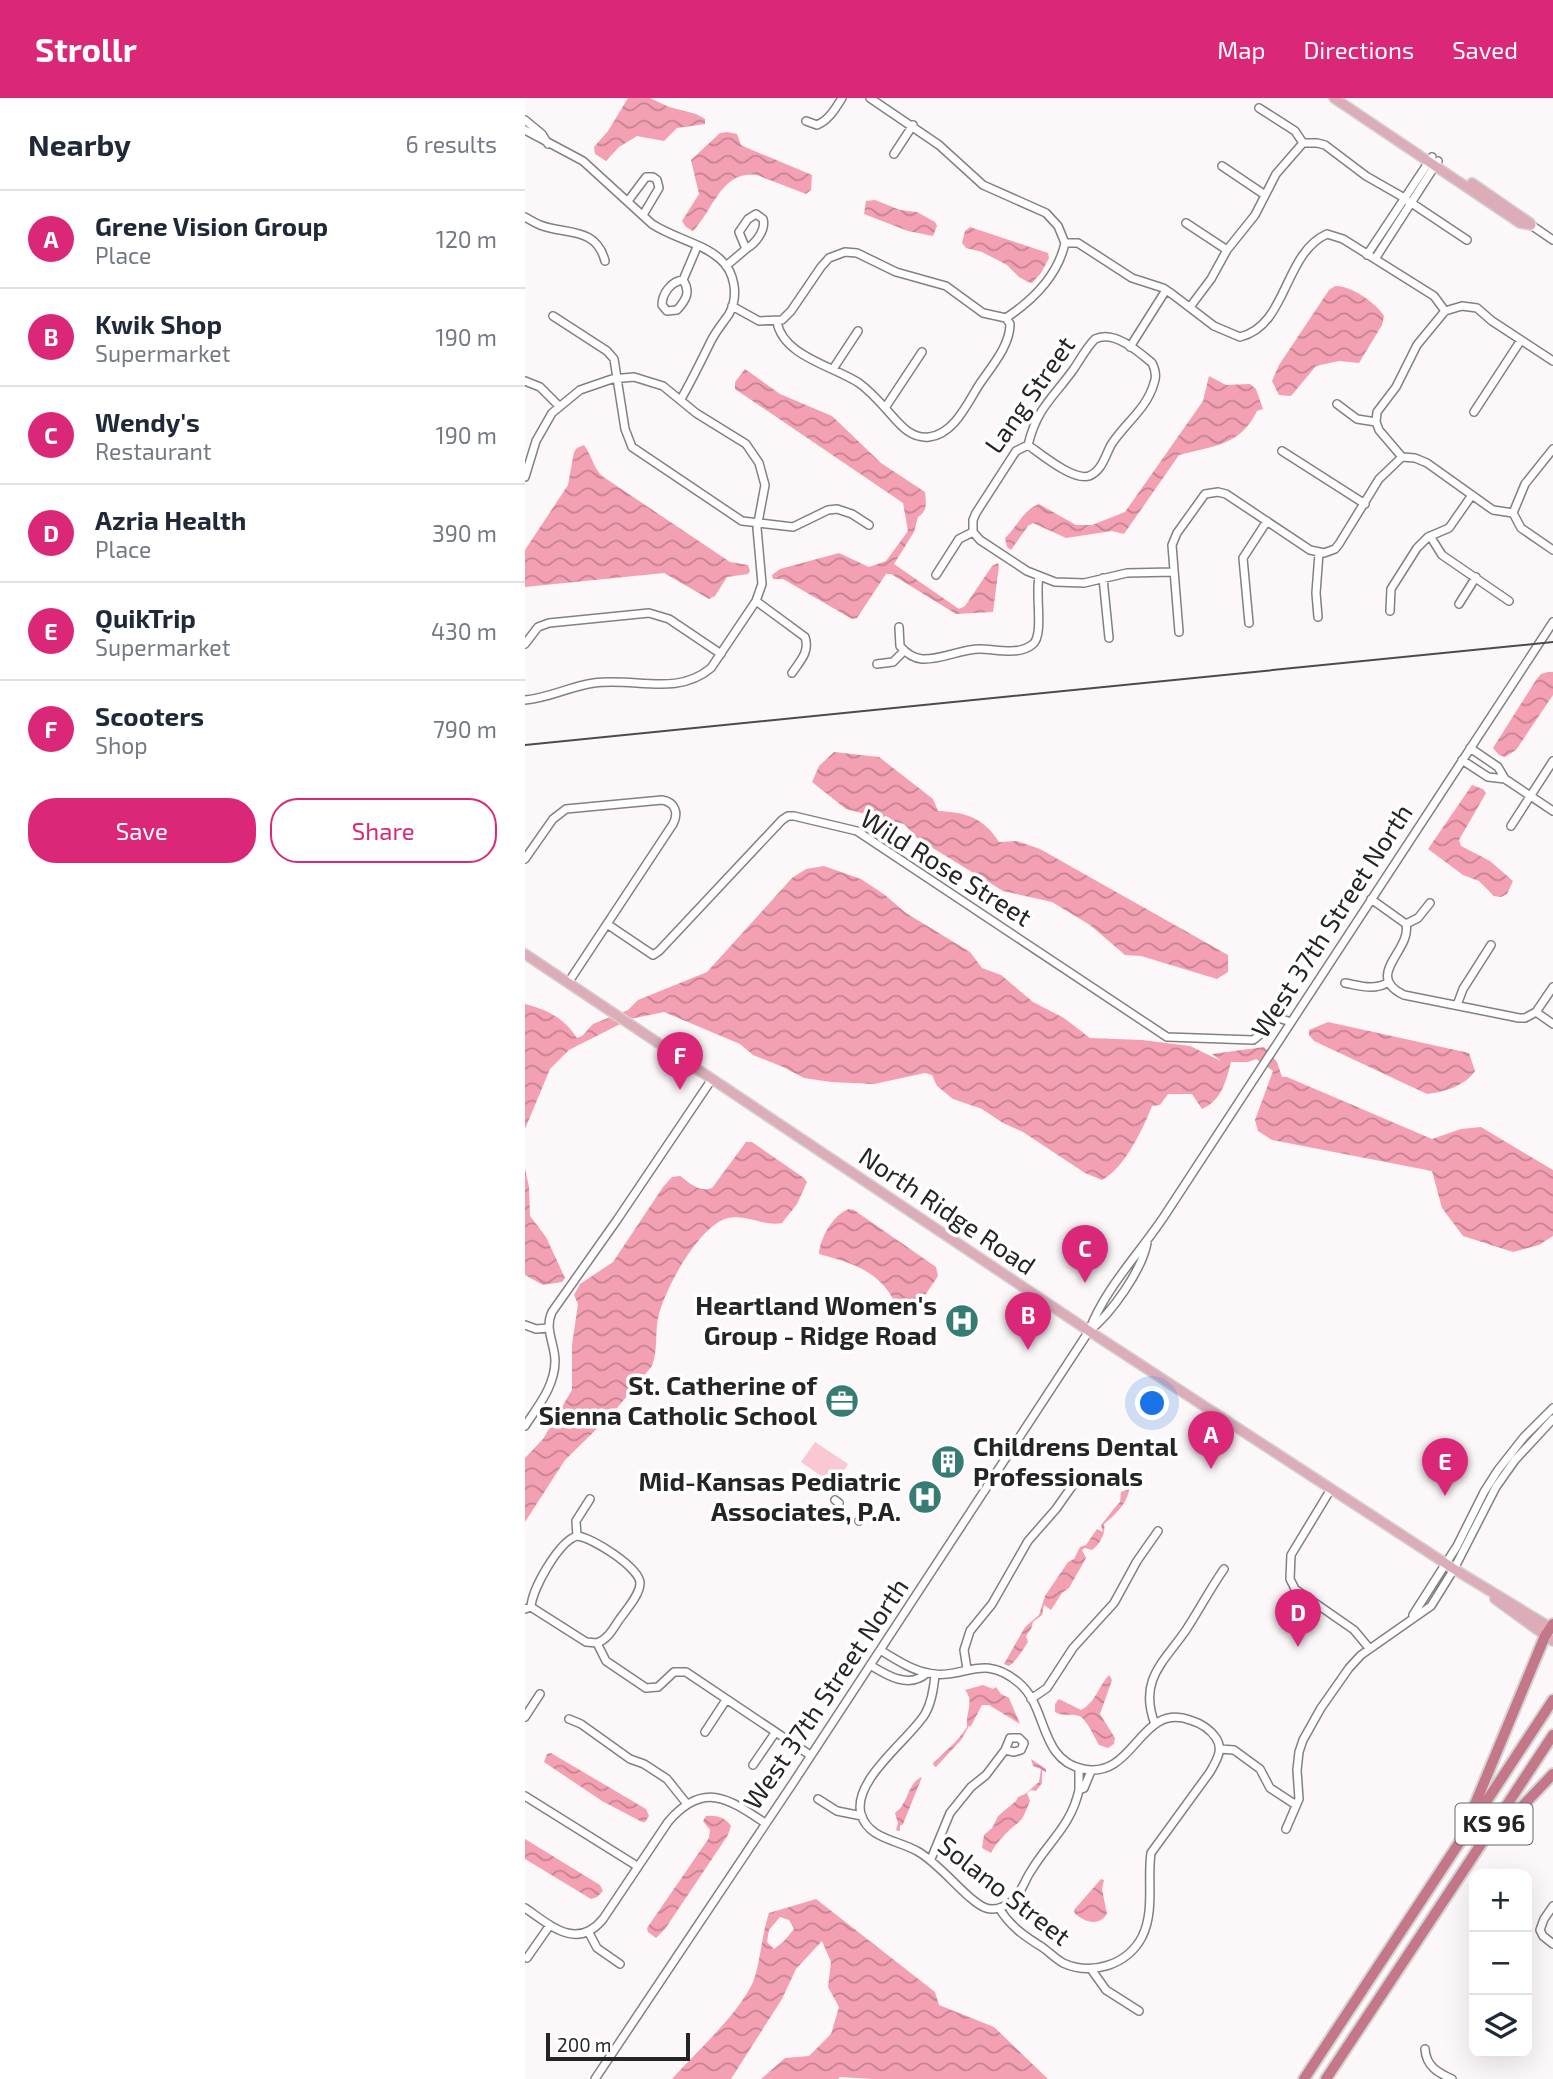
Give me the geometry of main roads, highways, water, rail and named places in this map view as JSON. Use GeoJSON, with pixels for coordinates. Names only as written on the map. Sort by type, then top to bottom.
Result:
{"type":"FeatureCollection","features":[{"type":"Feature","properties":{"kind":"highway"},"geometry":{"type":"LineString","coordinates":[[1433,1885],[1471,1813],[1551,1631]]}},
{"type":"Feature","properties":{"kind":"highway","name":"KS 96"},"geometry":{"type":"LineString","coordinates":[[1304,2079],[1553,1700]]}},
{"type":"Feature","properties":{"kind":"highway","name":"KS 96"},"geometry":{"type":"LineString","coordinates":[[1326,2079],[1553,1735]]}},
{"type":"Feature","properties":{"kind":"highway"},"geometry":{"type":"LineString","coordinates":[[1436,1913],[1488,1842],[1553,1774]]}},
{"type":"Feature","properties":{"kind":"main road"},"geometry":{"type":"LineString","coordinates":[[1334,98],[1434,161]]}},
{"type":"Feature","properties":{"kind":"main road"},"geometry":{"type":"LineString","coordinates":[[1345,98],[1520,223],[1531,225]]}},
{"type":"Feature","properties":{"kind":"main road","name":"North Ridge Road"},"geometry":{"type":"LineString","coordinates":[[525,954],[1089,1331],[1551,1631]]}},
{"type":"Feature","properties":{"kind":"water"},"geometry":{"type":"Polygon","coordinates":[[[628,98],[650,98],[669,107],[696,114],[705,119],[705,124],[677,128],[664,141],[637,136],[619,147],[606,161],[595,154],[594,147],[608,131],[628,98]]]}},
{"type":"Feature","properties":{"kind":"water"},"geometry":{"type":"Polygon","coordinates":[[[720,133],[737,134],[741,145],[812,175],[811,190],[806,194],[757,175],[745,175],[726,185],[693,231],[682,221],[699,194],[691,160],[720,133]]]}},
{"type":"Feature","properties":{"kind":"water"},"geometry":{"type":"Polygon","coordinates":[[[875,200],[900,210],[917,212],[935,222],[937,226],[933,236],[908,231],[864,214],[866,201],[875,200]]]}},
{"type":"Feature","properties":{"kind":"water"},"geometry":{"type":"Polygon","coordinates":[[[970,227],[1048,253],[1049,258],[1041,273],[1032,283],[1028,282],[1007,265],[982,252],[966,248],[962,243],[965,231],[970,227]]]}},
{"type":"Feature","properties":{"kind":"water"},"geometry":{"type":"Polygon","coordinates":[[[1335,286],[1348,288],[1369,301],[1384,316],[1382,325],[1359,363],[1339,361],[1316,366],[1291,396],[1279,395],[1272,381],[1279,365],[1329,290],[1335,286]]]}},
{"type":"Feature","properties":{"kind":"water"},"geometry":{"type":"Polygon","coordinates":[[[745,369],[780,394],[832,416],[881,463],[925,492],[925,509],[918,517],[914,532],[894,564],[959,609],[965,606],[992,566],[998,563],[993,612],[956,614],[891,574],[886,574],[857,618],[852,619],[783,579],[773,579],[772,575],[780,569],[839,553],[869,567],[886,561],[908,531],[903,503],[735,389],[735,382],[745,369]]]}},
{"type":"Feature","properties":{"kind":"water"},"geometry":{"type":"Polygon","coordinates":[[[1209,376],[1226,385],[1250,384],[1256,389],[1263,409],[1257,411],[1250,423],[1234,438],[1179,455],[1124,534],[1112,531],[1066,538],[1033,523],[1011,550],[1007,547],[1005,538],[1024,514],[1039,504],[1076,525],[1092,525],[1125,512],[1203,401],[1209,376]]]}},
{"type":"Feature","properties":{"kind":"water"},"geometry":{"type":"Polygon","coordinates":[[[584,445],[602,476],[730,562],[748,565],[748,574],[727,577],[715,596],[709,599],[664,573],[525,587],[525,550],[568,485],[574,452],[584,445]]]}},
{"type":"Feature","properties":{"kind":"water"},"geometry":{"type":"Polygon","coordinates":[[[1553,672],[1553,695],[1516,750],[1505,757],[1499,755],[1493,748],[1536,680],[1541,674],[1553,672]]]}},
{"type":"Feature","properties":{"kind":"water"},"geometry":{"type":"Polygon","coordinates":[[[834,752],[879,757],[933,799],[938,811],[973,818],[987,827],[999,842],[1017,841],[1040,849],[1228,955],[1228,972],[1217,979],[1141,956],[1125,955],[1090,925],[1052,902],[1003,891],[918,839],[904,824],[846,809],[812,782],[819,766],[834,752]]]}},
{"type":"Feature","properties":{"kind":"water"},"geometry":{"type":"Polygon","coordinates":[[[1472,785],[1486,793],[1459,840],[1461,846],[1490,861],[1513,881],[1507,894],[1501,897],[1494,896],[1479,881],[1463,875],[1428,849],[1472,785]]]}},
{"type":"Feature","properties":{"kind":"water"},"geometry":{"type":"Polygon","coordinates":[[[824,866],[861,879],[906,913],[970,952],[982,968],[1001,975],[1033,1002],[1064,1018],[1090,1038],[1142,1040],[1190,1046],[1221,1061],[1212,1054],[1264,1047],[1277,1062],[1282,1077],[1432,1139],[1461,1129],[1481,1127],[1553,1170],[1553,1236],[1539,1245],[1513,1252],[1463,1236],[1442,1208],[1432,1171],[1272,1140],[1258,1131],[1255,1120],[1273,1071],[1256,1059],[1231,1062],[1219,1095],[1202,1109],[1192,1094],[1168,1094],[1160,1105],[1152,1106],[1125,1158],[1102,1180],[1085,1173],[1023,1132],[982,1109],[953,1099],[937,1086],[932,1075],[925,1073],[874,1084],[804,1078],[753,1055],[740,1044],[664,1012],[630,1019],[569,1050],[550,1069],[525,1129],[525,1004],[555,1016],[567,1025],[577,1038],[582,1036],[593,1024],[628,1010],[638,1000],[707,972],[792,878],[806,869],[824,866]]]}},
{"type":"Feature","properties":{"kind":"water"},"geometry":{"type":"Polygon","coordinates":[[[1328,1022],[1469,1053],[1475,1071],[1466,1081],[1454,1087],[1427,1094],[1314,1041],[1309,1030],[1328,1022]]]}},
{"type":"Feature","properties":{"kind":"water"},"geometry":{"type":"Polygon","coordinates":[[[746,1142],[752,1142],[804,1178],[807,1182],[797,1204],[782,1223],[728,1218],[717,1223],[695,1245],[675,1276],[662,1306],[652,1366],[612,1414],[565,1460],[525,1522],[525,1458],[543,1439],[572,1390],[572,1345],[578,1304],[574,1295],[580,1284],[613,1262],[672,1177],[680,1176],[699,1188],[712,1188],[746,1142]]]}},
{"type":"Feature","properties":{"kind":"water"},"geometry":{"type":"Polygon","coordinates":[[[525,1168],[530,1216],[546,1237],[565,1278],[562,1282],[543,1285],[525,1275],[525,1168]]]}},
{"type":"Feature","properties":{"kind":"water"},"geometry":{"type":"Polygon","coordinates":[[[849,1209],[936,1267],[938,1276],[913,1313],[904,1314],[874,1276],[848,1263],[819,1254],[828,1228],[838,1216],[849,1209]]]}},
{"type":"Feature","properties":{"kind":"water"},"geometry":{"type":"Polygon","coordinates":[[[1129,1489],[1123,1504],[1104,1524],[1103,1535],[1098,1545],[1092,1550],[1082,1550],[1086,1558],[1069,1588],[1062,1593],[1051,1610],[1044,1605],[1042,1615],[1033,1622],[1026,1636],[1028,1642],[1022,1652],[1009,1666],[1004,1664],[1025,1627],[1039,1615],[1045,1596],[1068,1562],[1074,1559],[1080,1547],[1086,1545],[1097,1529],[1103,1532],[1101,1525],[1120,1502],[1121,1492],[1129,1489]]]}},
{"type":"Feature","properties":{"kind":"water"},"geometry":{"type":"Polygon","coordinates":[[[1109,1675],[1112,1680],[1100,1714],[1115,1738],[1114,1744],[1108,1748],[1099,1745],[1082,1718],[1055,1712],[1055,1704],[1059,1699],[1081,1710],[1090,1703],[1109,1675]]]}},
{"type":"Feature","properties":{"kind":"water"},"geometry":{"type":"Polygon","coordinates":[[[983,1685],[993,1689],[996,1687],[1001,1694],[1009,1698],[1020,1724],[989,1705],[982,1705],[961,1740],[936,1767],[934,1766],[933,1763],[967,1727],[969,1699],[965,1690],[983,1685]]]}},
{"type":"Feature","properties":{"kind":"water"},"geometry":{"type":"Polygon","coordinates":[[[551,1753],[646,1809],[649,1816],[645,1822],[602,1801],[544,1762],[547,1754],[551,1753]]]}},
{"type":"Feature","properties":{"kind":"water"},"geometry":{"type":"Polygon","coordinates":[[[1031,1759],[1046,1769],[1046,1772],[1042,1770],[1042,1783],[1036,1791],[1027,1793],[1030,1801],[1022,1818],[991,1853],[982,1848],[984,1835],[992,1828],[998,1816],[1039,1782],[1041,1769],[1033,1766],[1031,1759]]]}},
{"type":"Feature","properties":{"kind":"water"},"geometry":{"type":"Polygon","coordinates":[[[922,1777],[900,1831],[896,1830],[898,1823],[895,1813],[912,1785],[922,1777]]]}},
{"type":"Feature","properties":{"kind":"water"},"geometry":{"type":"Polygon","coordinates":[[[706,1816],[717,1816],[726,1820],[731,1826],[728,1835],[665,1929],[656,1938],[647,1928],[709,1838],[710,1830],[703,1821],[706,1816]]]}},
{"type":"Feature","properties":{"kind":"water"},"geometry":{"type":"Polygon","coordinates":[[[525,1839],[600,1885],[603,1891],[591,1899],[525,1859],[525,1839]]]}},
{"type":"Feature","properties":{"kind":"water"},"geometry":{"type":"Polygon","coordinates":[[[1101,1879],[1104,1880],[1102,1889],[1107,1914],[1100,1921],[1088,1921],[1075,1914],[1074,1910],[1101,1879]]]}},
{"type":"Feature","properties":{"kind":"water"},"geometry":{"type":"Polygon","coordinates":[[[816,1899],[935,1992],[939,2005],[994,2027],[1048,2079],[761,2079],[785,2058],[809,2056],[831,2034],[839,2007],[828,1987],[831,1962],[822,1941],[796,1969],[782,1999],[731,2079],[672,2079],[727,2020],[746,1995],[755,1975],[769,1913],[816,1899]],[[780,1917],[769,1930],[767,1942],[774,1949],[794,1929],[789,1920],[780,1917]]]}},
{"type":"Feature","properties":{"kind":"railway"},"geometry":{"type":"LineString","coordinates":[[525,745],[1553,642]]}},
{"type":"Feature","properties":{"kind":"place","name":"Scooters"},"geometry":{"type":"Point","coordinates":[680,1090]}},
{"type":"Feature","properties":{"kind":"place","name":"Wendy's"},"geometry":{"type":"Point","coordinates":[1085,1283]}},
{"type":"Feature","properties":{"kind":"place","name":"Heartland Women's Group - Ridge Road"},"geometry":{"type":"Point","coordinates":[962,1321]}},
{"type":"Feature","properties":{"kind":"place","name":"Kwik Shop"},"geometry":{"type":"Point","coordinates":[1028,1350]}},
{"type":"Feature","properties":{"kind":"place","name":"St. Catherine of Sienna Catholic School"},"geometry":{"type":"Point","coordinates":[842,1401]}},
{"type":"Feature","properties":{"kind":"place","name":"Childrens Dental Professionals"},"geometry":{"type":"Point","coordinates":[948,1462]}},
{"type":"Feature","properties":{"kind":"place","name":"Grene Vision Group"},"geometry":{"type":"Point","coordinates":[1211,1469]}},
{"type":"Feature","properties":{"kind":"place","name":"QuikTrip"},"geometry":{"type":"Point","coordinates":[1445,1496]}},
{"type":"Feature","properties":{"kind":"place","name":"Mid-Kansas Pediatric Associates, P.A."},"geometry":{"type":"Point","coordinates":[925,1497]}},
{"type":"Feature","properties":{"kind":"place","name":"Azria Health"},"geometry":{"type":"Point","coordinates":[1298,1647]}}]}
